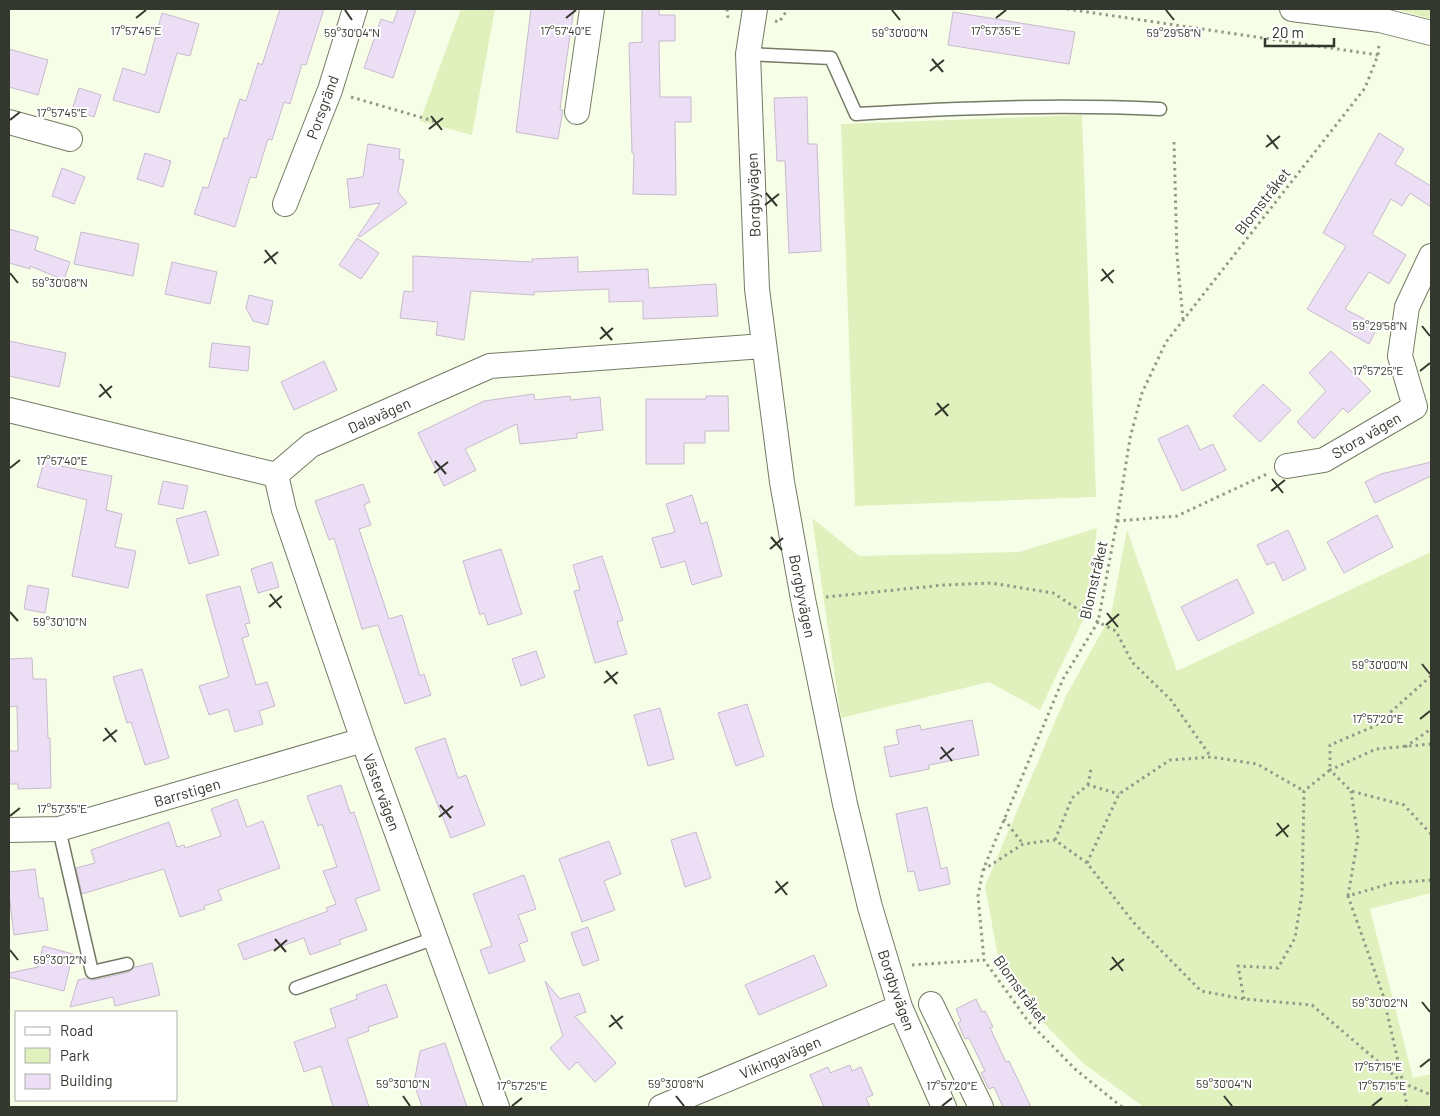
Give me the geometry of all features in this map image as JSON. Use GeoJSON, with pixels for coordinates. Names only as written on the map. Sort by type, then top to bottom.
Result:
{"type":"FeatureCollection","features":[{"type":"Feature","properties":{"kind":"street","name":"Porsgränd"},"geometry":{"type":"LineString","coordinates":[[285,204],[330,90],[355,9]]}},
{"type":"Feature","properties":{"kind":"street"},"geometry":{"type":"LineString","coordinates":[[577,112],[592,9]]}},
{"type":"Feature","properties":{"kind":"street","name":"Borgbyvägen"},"geometry":{"type":"LineString","coordinates":[[755,9],[748,54],[757,289],[782,482],[803,599],[845,804],[888,971],[900,1008],[944,1107]]}},
{"type":"Feature","properties":{"kind":"street"},"geometry":{"type":"LineString","coordinates":[[1292,9],[1380,20],[1431,33]]}},
{"type":"Feature","properties":{"kind":"street"},"geometry":{"type":"LineString","coordinates":[[9,122],[70,140]]}},
{"type":"Feature","properties":{"kind":"street","name":"Stora vägen"},"geometry":{"type":"LineString","coordinates":[[1287,466],[1324,460],[1423,404],[1400,356],[1407,307],[1431,256]]}},
{"type":"Feature","properties":{"kind":"street","name":"Dalavägen"},"geometry":{"type":"LineString","coordinates":[[276,474],[311,445],[490,366],[764,346]]}},
{"type":"Feature","properties":{"kind":"street"},"geometry":{"type":"LineString","coordinates":[[9,410],[276,474]]}},
{"type":"Feature","properties":{"kind":"street","name":"Västervägen"},"geometry":{"type":"LineString","coordinates":[[276,474],[284,510],[363,740],[497,1107]]}},
{"type":"Feature","properties":{"kind":"street","name":"Barrstigen"},"geometry":{"type":"LineString","coordinates":[[9,830],[59,829],[363,740]]}},
{"type":"Feature","properties":{"kind":"street"},"geometry":{"type":"LineString","coordinates":[[931,1004],[981,1107]]}},
{"type":"Feature","properties":{"kind":"street","name":"Vikingavägen"},"geometry":{"type":"LineString","coordinates":[[660,1107],[900,1008]]}},
{"type":"Feature","properties":{"kind":"lane"},"geometry":{"type":"LineString","coordinates":[[748,54],[831,58],[856,114],[1011,106],[1088,106],[1160,109]]}},
{"type":"Feature","properties":{"kind":"lane"},"geometry":{"type":"LineString","coordinates":[[59,829],[92,972],[127,964]]}},
{"type":"Feature","properties":{"kind":"lane"},"geometry":{"type":"LineString","coordinates":[[296,988],[435,938]]}},
{"type":"Feature","properties":{"kind":"path"},"geometry":{"type":"LineString","coordinates":[[727,9],[728,14]]}},
{"type":"Feature","properties":{"kind":"path","name":"Blomstråket"},"geometry":{"type":"LineString","coordinates":[[1067,9],[1378,55],[1365,88],[1166,342],[1142,394],[1130,438],[1098,622],[1063,679],[983,870],[978,896],[984,960],[1028,1021],[1075,1069],[1122,1107]]}},
{"type":"Feature","properties":{"kind":"path"},"geometry":{"type":"LineString","coordinates":[[330,90],[437,122]]}},
{"type":"Feature","properties":{"kind":"path"},"geometry":{"type":"LineString","coordinates":[[1174,142],[1177,256],[1183,320]]}},
{"type":"Feature","properties":{"kind":"path"},"geometry":{"type":"LineString","coordinates":[[1117,521],[1177,516],[1287,466]]}},
{"type":"Feature","properties":{"kind":"path"},"geometry":{"type":"LineString","coordinates":[[803,599],[944,585],[991,583],[1053,593],[1098,622],[1116,631],[1132,662],[1171,700],[1212,757]]}},
{"type":"Feature","properties":{"kind":"path"},"geometry":{"type":"LineString","coordinates":[[1431,676],[1375,726],[1330,745],[1330,770],[1351,791],[1404,805],[1431,834]]}},
{"type":"Feature","properties":{"kind":"path"},"geometry":{"type":"LineString","coordinates":[[1405,747],[1431,729]]}},
{"type":"Feature","properties":{"kind":"path"},"geometry":{"type":"LineString","coordinates":[[1244,999],[1238,966],[1278,968],[1295,938],[1302,894],[1304,792],[1330,770],[1376,750],[1431,744]]}},
{"type":"Feature","properties":{"kind":"path"},"geometry":{"type":"LineString","coordinates":[[1087,863],[1119,794],[1170,760],[1212,757],[1257,764],[1304,792]]}},
{"type":"Feature","properties":{"kind":"path"},"geometry":{"type":"LineString","coordinates":[[1055,840],[1072,798],[1088,785],[1090,769]]}},
{"type":"Feature","properties":{"kind":"path"},"geometry":{"type":"LineString","coordinates":[[1088,785],[1119,794]]}},
{"type":"Feature","properties":{"kind":"path"},"geometry":{"type":"LineString","coordinates":[[1351,791],[1358,838],[1348,896],[1383,995],[1407,1107]]}},
{"type":"Feature","properties":{"kind":"path"},"geometry":{"type":"LineString","coordinates":[[1004,819],[1022,844]]}},
{"type":"Feature","properties":{"kind":"path"},"geometry":{"type":"LineString","coordinates":[[983,870],[1022,844],[1055,840],[1087,863],[1134,923],[1201,991],[1244,999],[1312,1005],[1403,1083],[1431,1094]]}},
{"type":"Feature","properties":{"kind":"path"},"geometry":{"type":"LineString","coordinates":[[1348,896],[1392,883],[1431,880]]}},
{"type":"Feature","properties":{"kind":"path"},"geometry":{"type":"LineString","coordinates":[[888,971],[902,966],[984,960]]}},
{"type":"Feature","properties":{"kind":"green space"},"geometry":{"type":"Polygon","coordinates":[[[461,9],[495,9],[472,135],[420,121],[461,9]]]}},
{"type":"Feature","properties":{"kind":"green space"},"geometry":{"type":"Polygon","coordinates":[[[1395,9],[1431,9],[1431,19],[1395,9]]]}},
{"type":"Feature","properties":{"kind":"green space"},"geometry":{"type":"Polygon","coordinates":[[[1082,115],[1096,497],[855,506],[841,124],[1082,115]]]}},
{"type":"Feature","properties":{"kind":"green space"},"geometry":{"type":"Polygon","coordinates":[[[812,518],[859,556],[1020,552],[1097,528],[1087,612],[1040,710],[989,682],[841,718],[812,518]]]}},
{"type":"Feature","properties":{"kind":"green space"},"geometry":{"type":"Polygon","coordinates":[[[1127,530],[1177,671],[1431,552],[1431,893],[1370,909],[1413,1078],[1431,1074],[1431,1107],[1144,1107],[1084,1064],[1030,1009],[999,962],[985,886],[1066,696],[1111,615],[1127,530]]]}},
{"type":"Feature","properties":{"kind":"building"},"geometry":{"type":"Polygon","coordinates":[[[280,9],[324,9],[306,65],[302,64],[290,104],[284,102],[272,140],[268,139],[256,178],[250,177],[235,227],[194,214],[203,187],[208,188],[224,138],[227,139],[240,99],[246,101],[258,63],[262,65],[280,9]]]}},
{"type":"Feature","properties":{"kind":"building"},"geometry":{"type":"Polygon","coordinates":[[[398,9],[416,9],[393,78],[364,68],[381,19],[393,23],[398,9]]]}},
{"type":"Feature","properties":{"kind":"building"},"geometry":{"type":"Polygon","coordinates":[[[531,9],[574,9],[560,110],[563,110],[558,139],[516,132],[531,9]]]}},
{"type":"Feature","properties":{"kind":"building"},"geometry":{"type":"Polygon","coordinates":[[[642,9],[659,9],[659,15],[675,15],[675,41],[659,41],[660,97],[691,97],[691,122],[675,122],[676,195],[633,194],[634,153],[632,153],[629,43],[642,42],[642,9]]]}},
{"type":"Feature","properties":{"kind":"building"},"geometry":{"type":"Polygon","coordinates":[[[953,12],[1075,32],[1069,64],[948,45],[953,12]]]}},
{"type":"Feature","properties":{"kind":"building"},"geometry":{"type":"Polygon","coordinates":[[[162,13],[199,24],[190,56],[177,53],[159,113],[113,100],[123,68],[145,75],[162,13]]]}},
{"type":"Feature","properties":{"kind":"building"},"geometry":{"type":"Polygon","coordinates":[[[9,49],[48,60],[38,95],[9,87],[9,49]]]}},
{"type":"Feature","properties":{"kind":"building"},"geometry":{"type":"Polygon","coordinates":[[[79,88],[101,95],[94,117],[72,110],[79,88]]]}},
{"type":"Feature","properties":{"kind":"building"},"geometry":{"type":"Polygon","coordinates":[[[807,97],[808,144],[817,144],[821,251],[789,253],[785,161],[777,161],[774,98],[807,97]]]}},
{"type":"Feature","properties":{"kind":"building"},"geometry":{"type":"Polygon","coordinates":[[[1379,133],[1404,149],[1395,164],[1431,186],[1431,207],[1410,193],[1402,206],[1391,199],[1372,234],[1406,255],[1389,284],[1369,272],[1345,309],[1378,326],[1369,344],[1307,309],[1346,246],[1323,233],[1379,133]]]}},
{"type":"Feature","properties":{"kind":"building"},"geometry":{"type":"Polygon","coordinates":[[[368,144],[400,149],[399,159],[404,160],[398,192],[407,203],[360,237],[358,236],[380,203],[350,208],[347,179],[363,177],[368,144]]]}},
{"type":"Feature","properties":{"kind":"building"},"geometry":{"type":"Polygon","coordinates":[[[145,153],[171,161],[163,187],[137,179],[145,153]]]}},
{"type":"Feature","properties":{"kind":"building"},"geometry":{"type":"Polygon","coordinates":[[[62,168],[85,177],[74,204],[52,196],[62,168]]]}},
{"type":"Feature","properties":{"kind":"building"},"geometry":{"type":"Polygon","coordinates":[[[9,229],[38,237],[35,250],[70,262],[64,280],[30,266],[30,269],[9,263],[9,229]]]}},
{"type":"Feature","properties":{"kind":"building"},"geometry":{"type":"Polygon","coordinates":[[[81,232],[139,244],[133,276],[74,264],[81,232]]]}},
{"type":"Feature","properties":{"kind":"building"},"geometry":{"type":"Polygon","coordinates":[[[357,238],[379,253],[361,279],[339,265],[357,238]]]}},
{"type":"Feature","properties":{"kind":"building"},"geometry":{"type":"Polygon","coordinates":[[[413,256],[532,262],[532,259],[578,257],[578,272],[648,269],[649,288],[716,284],[718,316],[643,319],[643,301],[609,302],[609,289],[534,292],[534,295],[471,291],[464,340],[436,335],[438,322],[400,318],[404,291],[413,292],[413,256]]]}},
{"type":"Feature","properties":{"kind":"building"},"geometry":{"type":"Polygon","coordinates":[[[172,262],[217,272],[210,304],[165,294],[172,262]]]}},
{"type":"Feature","properties":{"kind":"building"},"geometry":{"type":"Polygon","coordinates":[[[249,295],[273,301],[268,325],[253,321],[246,308],[249,295]]]}},
{"type":"Feature","properties":{"kind":"building"},"geometry":{"type":"Polygon","coordinates":[[[9,341],[66,353],[59,387],[9,376],[9,341]]]}},
{"type":"Feature","properties":{"kind":"building"},"geometry":{"type":"Polygon","coordinates":[[[212,343],[250,347],[248,371],[209,367],[212,343]]]}},
{"type":"Feature","properties":{"kind":"building"},"geometry":{"type":"Polygon","coordinates":[[[1331,351],[1371,391],[1348,413],[1343,408],[1314,439],[1297,422],[1326,391],[1309,373],[1331,351]]]}},
{"type":"Feature","properties":{"kind":"building"},"geometry":{"type":"Polygon","coordinates":[[[324,361],[337,390],[294,410],[281,382],[324,361]]]}},
{"type":"Feature","properties":{"kind":"building"},"geometry":{"type":"Polygon","coordinates":[[[1263,384],[1291,410],[1260,442],[1233,416],[1263,384]]]}},
{"type":"Feature","properties":{"kind":"building"},"geometry":{"type":"Polygon","coordinates":[[[534,394],[535,400],[570,396],[571,400],[600,397],[603,430],[577,433],[577,438],[520,444],[517,424],[465,449],[476,470],[444,486],[418,433],[484,401],[534,394]]]}},
{"type":"Feature","properties":{"kind":"building"},"geometry":{"type":"Polygon","coordinates":[[[706,396],[728,396],[729,431],[705,431],[705,443],[684,443],[684,464],[646,464],[646,399],[706,399],[706,396]]]}},
{"type":"Feature","properties":{"kind":"building"},"geometry":{"type":"Polygon","coordinates":[[[1188,425],[1200,450],[1213,444],[1226,470],[1182,491],[1158,439],[1188,425]]]}},
{"type":"Feature","properties":{"kind":"building"},"geometry":{"type":"Polygon","coordinates":[[[45,458],[62,462],[61,466],[112,476],[106,510],[122,514],[115,547],[136,551],[128,588],[72,576],[87,500],[37,487],[45,458]]]}},
{"type":"Feature","properties":{"kind":"building"},"geometry":{"type":"Polygon","coordinates":[[[1431,462],[1431,476],[1375,503],[1365,482],[1381,474],[1431,462]]]}},
{"type":"Feature","properties":{"kind":"building"},"geometry":{"type":"Polygon","coordinates":[[[163,481],[188,486],[183,509],[158,504],[163,481]]]}},
{"type":"Feature","properties":{"kind":"building"},"geometry":{"type":"Polygon","coordinates":[[[363,484],[370,502],[364,505],[371,525],[359,529],[389,619],[402,615],[420,676],[424,674],[431,695],[405,704],[378,625],[362,629],[334,538],[329,540],[315,501],[363,484]]]}},
{"type":"Feature","properties":{"kind":"building"},"geometry":{"type":"Polygon","coordinates":[[[692,495],[701,524],[707,522],[722,576],[692,585],[685,561],[661,568],[652,538],[675,532],[666,504],[692,495]]]}},
{"type":"Feature","properties":{"kind":"building"},"geometry":{"type":"Polygon","coordinates":[[[206,511],[219,555],[189,564],[176,519],[206,511]]]}},
{"type":"Feature","properties":{"kind":"building"},"geometry":{"type":"Polygon","coordinates":[[[1377,515],[1393,547],[1344,573],[1327,542],[1377,515]]]}},
{"type":"Feature","properties":{"kind":"building"},"geometry":{"type":"Polygon","coordinates":[[[1288,530],[1306,569],[1283,581],[1274,562],[1267,565],[1257,545],[1288,530]]]}},
{"type":"Feature","properties":{"kind":"building"},"geometry":{"type":"Polygon","coordinates":[[[501,549],[522,614],[488,625],[484,613],[480,615],[463,561],[501,549]]]}},
{"type":"Feature","properties":{"kind":"building"},"geometry":{"type":"Polygon","coordinates":[[[602,556],[623,620],[617,622],[627,654],[595,663],[574,591],[580,590],[573,565],[602,556]]]}},
{"type":"Feature","properties":{"kind":"building"},"geometry":{"type":"Polygon","coordinates":[[[272,562],[279,587],[258,593],[251,569],[272,562]]]}},
{"type":"Feature","properties":{"kind":"building"},"geometry":{"type":"Polygon","coordinates":[[[1237,579],[1254,613],[1198,641],[1181,607],[1237,579]]]}},
{"type":"Feature","properties":{"kind":"building"},"geometry":{"type":"Polygon","coordinates":[[[28,585],[49,589],[45,613],[24,609],[28,585]]]}},
{"type":"Feature","properties":{"kind":"building"},"geometry":{"type":"Polygon","coordinates":[[[240,586],[250,623],[245,624],[249,636],[242,638],[256,685],[267,682],[275,706],[259,711],[263,724],[235,732],[228,709],[209,715],[199,686],[229,677],[206,595],[240,586]]]}},
{"type":"Feature","properties":{"kind":"building"},"geometry":{"type":"Polygon","coordinates":[[[536,651],[545,677],[521,686],[512,659],[536,651]]]}},
{"type":"Feature","properties":{"kind":"building"},"geometry":{"type":"Polygon","coordinates":[[[32,658],[33,679],[46,679],[51,788],[18,789],[18,784],[9,784],[9,751],[18,751],[17,706],[9,707],[9,659],[32,658]]]}},
{"type":"Feature","properties":{"kind":"building"},"geometry":{"type":"Polygon","coordinates":[[[142,669],[169,758],[145,765],[131,722],[127,723],[113,677],[142,669]]]}},
{"type":"Feature","properties":{"kind":"building"},"geometry":{"type":"Polygon","coordinates":[[[747,704],[764,756],[736,766],[718,713],[747,704]]]}},
{"type":"Feature","properties":{"kind":"building"},"geometry":{"type":"Polygon","coordinates":[[[660,708],[674,759],[648,766],[634,715],[660,708]]]}},
{"type":"Feature","properties":{"kind":"building"},"geometry":{"type":"Polygon","coordinates":[[[972,720],[979,755],[929,765],[929,769],[890,777],[884,747],[899,744],[896,730],[920,725],[921,730],[972,720]]]}},
{"type":"Feature","properties":{"kind":"building"},"geometry":{"type":"Polygon","coordinates":[[[445,738],[458,778],[466,775],[485,825],[451,838],[415,748],[445,738]]]}},
{"type":"Feature","properties":{"kind":"building"},"geometry":{"type":"Polygon","coordinates":[[[341,785],[350,813],[354,812],[380,890],[355,899],[367,930],[339,940],[341,944],[310,955],[304,938],[244,960],[238,944],[328,911],[326,908],[336,904],[323,871],[337,867],[322,824],[318,826],[307,796],[341,785]]]}},
{"type":"Feature","properties":{"kind":"building"},"geometry":{"type":"Polygon","coordinates":[[[237,799],[247,827],[263,821],[280,868],[218,890],[222,900],[204,906],[205,909],[180,917],[164,869],[82,894],[76,868],[95,863],[91,850],[169,822],[177,847],[184,845],[185,848],[221,836],[211,809],[237,799]]]}},
{"type":"Feature","properties":{"kind":"building"},"geometry":{"type":"Polygon","coordinates":[[[927,807],[941,869],[947,867],[950,884],[919,891],[914,871],[908,872],[896,814],[927,807]]]}},
{"type":"Feature","properties":{"kind":"building"},"geometry":{"type":"Polygon","coordinates":[[[696,832],[711,878],[685,887],[671,840],[696,832]]]}},
{"type":"Feature","properties":{"kind":"building"},"geometry":{"type":"Polygon","coordinates":[[[609,841],[621,874],[604,881],[615,910],[582,922],[559,859],[609,841]]]}},
{"type":"Feature","properties":{"kind":"building"},"geometry":{"type":"Polygon","coordinates":[[[35,869],[39,898],[43,898],[48,930],[14,935],[9,894],[9,872],[35,869]]]}},
{"type":"Feature","properties":{"kind":"building"},"geometry":{"type":"Polygon","coordinates":[[[524,875],[536,909],[518,915],[528,941],[519,944],[525,961],[489,974],[480,950],[492,946],[473,894],[524,875]]]}},
{"type":"Feature","properties":{"kind":"building"},"geometry":{"type":"Polygon","coordinates":[[[588,927],[599,960],[583,966],[571,933],[588,927]]]}},
{"type":"Feature","properties":{"kind":"building"},"geometry":{"type":"Polygon","coordinates":[[[43,946],[73,954],[64,991],[9,977],[9,973],[38,967],[43,946]]]}},
{"type":"Feature","properties":{"kind":"building"},"geometry":{"type":"Polygon","coordinates":[[[814,955],[827,986],[759,1015],[745,985],[814,955]]]}},
{"type":"Feature","properties":{"kind":"building"},"geometry":{"type":"Polygon","coordinates":[[[152,963],[160,995],[115,1006],[113,997],[70,1007],[78,980],[87,978],[94,980],[129,972],[135,967],[152,963]]]}},
{"type":"Feature","properties":{"kind":"building"},"geometry":{"type":"Polygon","coordinates":[[[545,981],[560,999],[579,993],[586,1012],[575,1016],[616,1063],[595,1082],[577,1062],[569,1070],[550,1048],[563,1036],[545,981]]]}},
{"type":"Feature","properties":{"kind":"building"},"geometry":{"type":"Polygon","coordinates":[[[386,984],[398,1017],[368,1027],[369,1031],[347,1039],[369,1107],[333,1107],[321,1066],[304,1072],[294,1042],[336,1027],[330,1009],[357,999],[356,995],[386,984]]]}},
{"type":"Feature","properties":{"kind":"building"},"geometry":{"type":"Polygon","coordinates":[[[976,999],[982,1012],[985,1011],[993,1027],[990,1028],[1006,1062],[1009,1061],[1031,1107],[1003,1107],[994,1087],[989,1089],[981,1073],[985,1071],[969,1038],[965,1039],[958,1023],[961,1021],[956,1009],[976,999]]]}},
{"type":"Feature","properties":{"kind":"building"},"geometry":{"type":"Polygon","coordinates":[[[445,1043],[467,1107],[422,1107],[414,1083],[420,1051],[445,1043]]]}},
{"type":"Feature","properties":{"kind":"building"},"geometry":{"type":"Polygon","coordinates":[[[850,1065],[852,1071],[861,1067],[873,1095],[866,1098],[870,1107],[824,1107],[810,1075],[828,1067],[830,1073],[850,1065]]]}}]}
